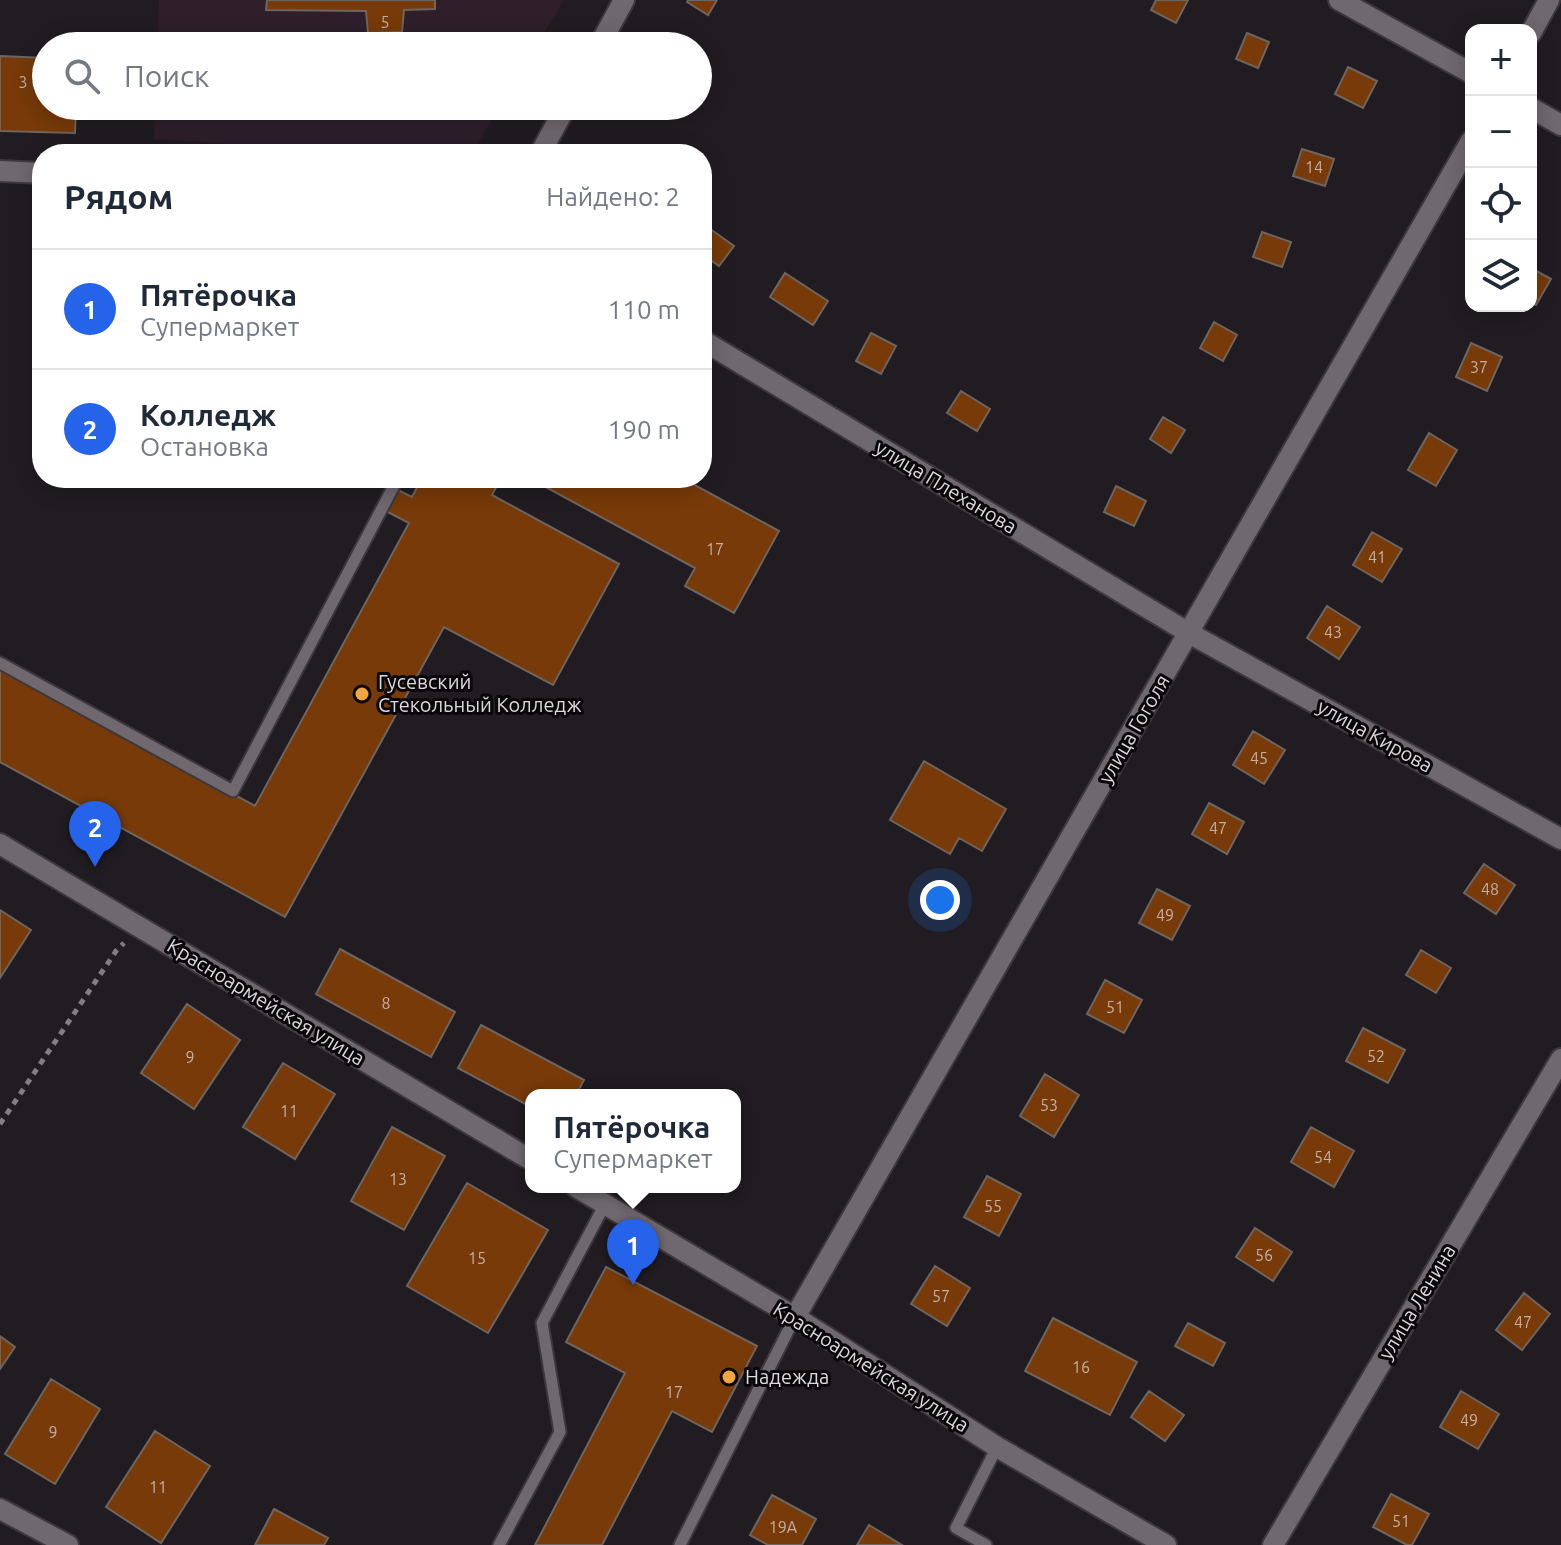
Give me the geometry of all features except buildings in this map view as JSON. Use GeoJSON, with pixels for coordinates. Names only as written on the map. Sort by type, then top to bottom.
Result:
{"type":"FeatureCollection","features":[{"type":"Feature","properties":{"kind":"street"},"geometry":{"type":"LineString","coordinates":[[607,32],[624,0]]}},
{"type":"Feature","properties":{"kind":"street"},"geometry":{"type":"LineString","coordinates":[[1339,0],[1465,70]]}},
{"type":"Feature","properties":{"kind":"street"},"geometry":{"type":"LineString","coordinates":[[1536,24],[1549,0]]}},
{"type":"Feature","properties":{"kind":"street"},"geometry":{"type":"LineString","coordinates":[[1537,111],[1561,125]]}},
{"type":"Feature","properties":{"kind":"street"},"geometry":{"type":"LineString","coordinates":[[545,144],[558,120]]}},
{"type":"Feature","properties":{"kind":"street","name":"улица Гоголя"},"geometry":{"type":"LineString","coordinates":[[795,1317],[1465,151]]}},
{"type":"Feature","properties":{"kind":"street"},"geometry":{"type":"LineString","coordinates":[[0,171],[32,173]]}},
{"type":"Feature","properties":{"kind":"street","name":"улица Плеханова"},"geometry":{"type":"LineString","coordinates":[[712,346],[1189,633]]}},
{"type":"Feature","properties":{"kind":"street","name":"улица Кирова"},"geometry":{"type":"LineString","coordinates":[[1189,633],[1561,839]]}},
{"type":"Feature","properties":{"kind":"street","name":"Красноармейская улица"},"geometry":{"type":"LineString","coordinates":[[0,844],[525,1156]]}},
{"type":"Feature","properties":{"kind":"street","name":"улица Ленина"},"geometry":{"type":"LineString","coordinates":[[1273,1545],[1561,1059]]}},
{"type":"Feature","properties":{"kind":"street","name":"Красноармейская улица"},"geometry":{"type":"LineString","coordinates":[[586,1193],[795,1317],[997,1447],[1166,1545]]}},
{"type":"Feature","properties":{"kind":"street"},"geometry":{"type":"LineString","coordinates":[[0,1509],[68,1545]]}},
{"type":"Feature","properties":{"kind":"lane"},"geometry":{"type":"LineString","coordinates":[[0,663],[233,791],[393,488]]}},
{"type":"Feature","properties":{"kind":"lane"},"geometry":{"type":"LineString","coordinates":[[499,1545],[560,1432],[542,1323],[605,1204]]}},
{"type":"Feature","properties":{"kind":"lane"},"geometry":{"type":"LineString","coordinates":[[680,1545],[795,1317]]}},
{"type":"Feature","properties":{"kind":"lane"},"geometry":{"type":"LineString","coordinates":[[986,1545],[956,1528],[997,1447]]}},
{"type":"Feature","properties":{"kind":"path"},"geometry":{"type":"LineString","coordinates":[[0,1124],[116,951],[140,927]]}},
{"type":"Feature","properties":{"kind":"shaded area"},"geometry":{"type":"Polygon","coordinates":[[[159,0],[564,0],[545,32],[158,32],[159,0]]]}},
{"type":"Feature","properties":{"kind":"shaded area"},"geometry":{"type":"Polygon","coordinates":[[[155,120],[492,120],[477,144],[231,144],[154,139],[155,120]]]}},
{"type":"Feature","properties":{"kind":"place","name":"Гусевский Стекольный Колледж"},"geometry":{"type":"Point","coordinates":[362,694]}},
{"type":"Feature","properties":{"kind":"place","name":"Колледж"},"geometry":{"type":"Point","coordinates":[95,867]}},
{"type":"Feature","properties":{"kind":"place","name":"Пятёрочка"},"geometry":{"type":"Point","coordinates":[633,1285]}},
{"type":"Feature","properties":{"kind":"place","name":"Надежда"},"geometry":{"type":"Point","coordinates":[729,1377]}}]}
